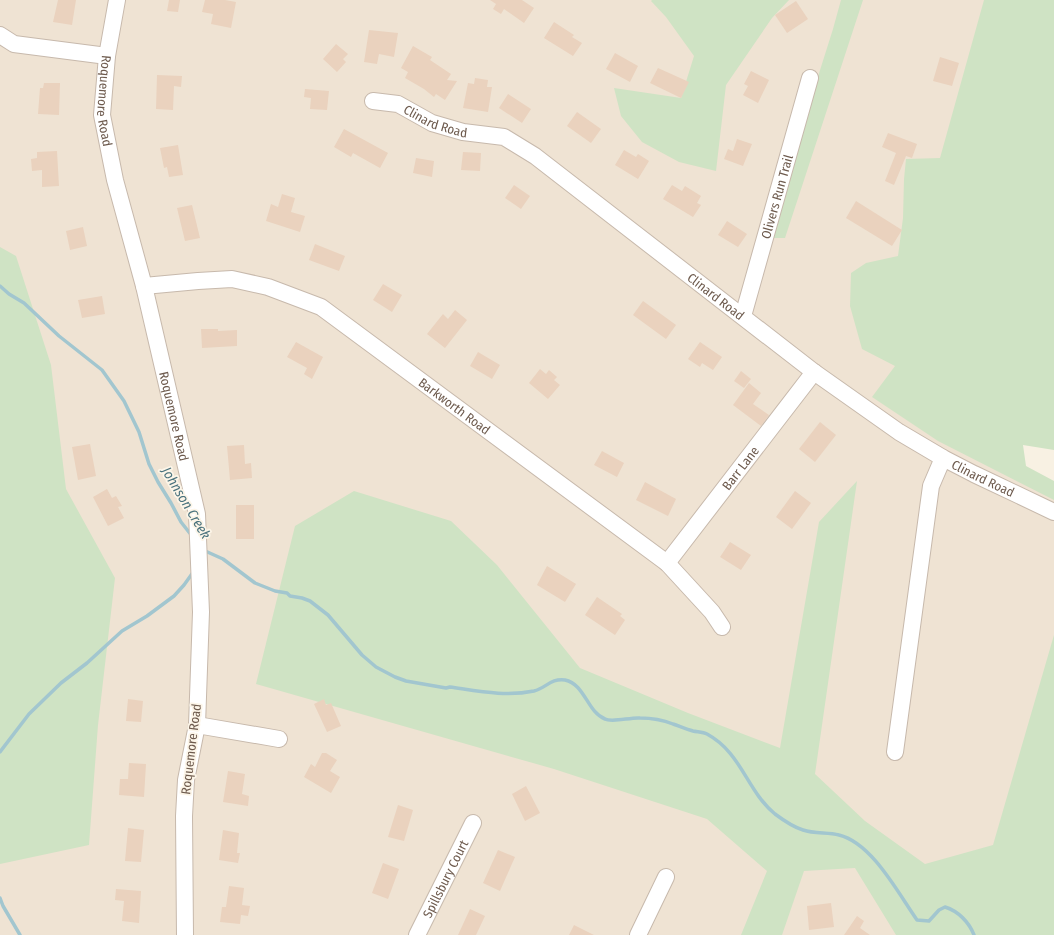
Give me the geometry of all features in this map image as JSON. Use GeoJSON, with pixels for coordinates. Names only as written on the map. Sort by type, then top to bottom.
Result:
{"type":"FeatureCollection","features":[{"type":"Feature","properties":{"kind":"street","name":"Roquemore Road"},"geometry":{"type":"LineString","coordinates":[[118,0],[107,56],[102,115],[116,180],[144,286],[198,514],[201,612],[197,725],[186,780],[184,809],[185,935]]}},
{"type":"Feature","properties":{"kind":"street"},"geometry":{"type":"LineString","coordinates":[[0,35],[14,44],[107,56]]}},
{"type":"Feature","properties":{"kind":"street","name":"Olivers Run Trail"},"geometry":{"type":"LineString","coordinates":[[743,316],[810,78]]}},
{"type":"Feature","properties":{"kind":"street","name":"Clinard Road"},"geometry":{"type":"LineString","coordinates":[[373,101],[398,104],[432,123],[463,132],[504,137],[535,156],[814,372],[899,432],[943,458],[1054,512]]}},
{"type":"Feature","properties":{"kind":"street","name":"Barkworth Road"},"geometry":{"type":"LineString","coordinates":[[144,286],[198,280],[232,280],[268,287],[321,307],[667,564],[712,612],[722,627]]}},
{"type":"Feature","properties":{"kind":"street","name":"Barr Lane"},"geometry":{"type":"LineString","coordinates":[[667,564],[814,372]]}},
{"type":"Feature","properties":{"kind":"street"},"geometry":{"type":"LineString","coordinates":[[895,752],[931,486],[943,458]]}},
{"type":"Feature","properties":{"kind":"street"},"geometry":{"type":"LineString","coordinates":[[197,725],[279,739]]}},
{"type":"Feature","properties":{"kind":"street","name":"Spillsbury Court"},"geometry":{"type":"LineString","coordinates":[[417,935],[473,823]]}},
{"type":"Feature","properties":{"kind":"street"},"geometry":{"type":"LineString","coordinates":[[638,935],[666,877]]}},
{"type":"Feature","properties":{"kind":"shaded area"},"geometry":{"type":"Polygon","coordinates":[[[0,0],[1054,0],[900,410],[1054,491],[1054,935],[0,935],[0,0]]]}},
{"type":"Feature","properties":{"kind":"green space"},"geometry":{"type":"Polygon","coordinates":[[[789,0],[772,18],[726,85],[716,171],[679,162],[642,142],[621,116],[614,88],[681,98],[694,56],[666,17],[651,1],[789,0]]]}},
{"type":"Feature","properties":{"kind":"green space"},"geometry":{"type":"Polygon","coordinates":[[[841,0],[863,0],[785,238],[767,238],[833,29],[841,0]]]}},
{"type":"Feature","properties":{"kind":"green space"},"geometry":{"type":"Polygon","coordinates":[[[984,0],[1054,0],[1054,450],[1023,445],[1026,466],[1054,481],[1054,500],[938,441],[872,397],[895,366],[862,349],[850,306],[851,273],[866,263],[898,256],[903,218],[906,159],[940,158],[984,0]]]}},
{"type":"Feature","properties":{"kind":"green space"},"geometry":{"type":"Polygon","coordinates":[[[0,247],[16,256],[51,365],[66,489],[115,578],[98,725],[89,845],[0,864],[0,247]]]}},
{"type":"Feature","properties":{"kind":"green space"},"geometry":{"type":"Polygon","coordinates":[[[857,481],[815,774],[865,821],[925,864],[993,845],[1054,635],[1054,935],[896,935],[855,868],[804,871],[782,935],[741,935],[767,871],[707,819],[554,769],[256,684],[295,526],[354,491],[451,521],[497,565],[580,668],[688,713],[780,748],[819,522],[857,481]]]}},
{"type":"Feature","properties":{"kind":"building"},"geometry":{"type":"Polygon","coordinates":[[[58,0],[76,0],[72,25],[53,22],[58,0]]]}},
{"type":"Feature","properties":{"kind":"building"},"geometry":{"type":"Polygon","coordinates":[[[169,0],[180,0],[178,12],[167,11],[169,0]]]}},
{"type":"Feature","properties":{"kind":"building"},"geometry":{"type":"Polygon","coordinates":[[[205,0],[225,0],[236,2],[231,28],[211,24],[213,14],[202,12],[205,0]]]}},
{"type":"Feature","properties":{"kind":"building"},"geometry":{"type":"Polygon","coordinates":[[[490,0],[522,0],[534,8],[524,23],[504,9],[501,14],[493,9],[496,4],[490,0]]]}},
{"type":"Feature","properties":{"kind":"building"},"geometry":{"type":"Polygon","coordinates":[[[796,1],[808,19],[787,33],[775,15],[796,1]]]}},
{"type":"Feature","properties":{"kind":"building"},"geometry":{"type":"Polygon","coordinates":[[[554,22],[574,35],[572,37],[582,43],[573,56],[544,38],[554,22]]]}},
{"type":"Feature","properties":{"kind":"building"},"geometry":{"type":"Polygon","coordinates":[[[369,30],[398,33],[394,57],[379,54],[377,64],[364,62],[369,30]]]}},
{"type":"Feature","properties":{"kind":"building"},"geometry":{"type":"Polygon","coordinates":[[[336,44],[348,54],[343,59],[346,62],[337,72],[323,59],[336,44]]]}},
{"type":"Feature","properties":{"kind":"building"},"geometry":{"type":"Polygon","coordinates":[[[413,46],[432,57],[430,60],[451,74],[447,80],[457,81],[445,100],[436,94],[434,97],[424,89],[405,78],[408,72],[401,68],[413,46]]]}},
{"type":"Feature","properties":{"kind":"building"},"geometry":{"type":"Polygon","coordinates":[[[615,53],[638,66],[630,82],[606,69],[615,53]]]}},
{"type":"Feature","properties":{"kind":"building"},"geometry":{"type":"Polygon","coordinates":[[[940,57],[959,63],[952,86],[933,81],[940,57]]]}},
{"type":"Feature","properties":{"kind":"building"},"geometry":{"type":"Polygon","coordinates":[[[658,68],[689,82],[681,98],[650,83],[658,68]]]}},
{"type":"Feature","properties":{"kind":"building"},"geometry":{"type":"Polygon","coordinates":[[[751,71],[769,80],[758,103],[743,95],[748,86],[744,84],[751,71]]]}},
{"type":"Feature","properties":{"kind":"building"},"geometry":{"type":"Polygon","coordinates":[[[157,75],[182,76],[181,87],[174,86],[173,110],[156,109],[157,75]]]}},
{"type":"Feature","properties":{"kind":"building"},"geometry":{"type":"Polygon","coordinates":[[[475,78],[488,80],[487,87],[492,87],[488,112],[463,108],[468,83],[474,84],[475,78]]]}},
{"type":"Feature","properties":{"kind":"building"},"geometry":{"type":"Polygon","coordinates":[[[44,83],[60,83],[59,115],[38,114],[40,88],[43,88],[44,83]]]}},
{"type":"Feature","properties":{"kind":"building"},"geometry":{"type":"Polygon","coordinates":[[[305,89],[329,91],[327,110],[310,109],[311,98],[304,97],[305,89]]]}},
{"type":"Feature","properties":{"kind":"building"},"geometry":{"type":"Polygon","coordinates":[[[508,94],[531,109],[522,123],[499,108],[508,94]]]}},
{"type":"Feature","properties":{"kind":"building"},"geometry":{"type":"Polygon","coordinates":[[[577,112],[601,129],[591,143],[567,126],[577,112]]]}},
{"type":"Feature","properties":{"kind":"building"},"geometry":{"type":"Polygon","coordinates":[[[344,129],[388,153],[380,168],[353,153],[351,157],[334,147],[344,129]]]}},
{"type":"Feature","properties":{"kind":"building"},"geometry":{"type":"Polygon","coordinates":[[[888,133],[917,144],[912,158],[906,156],[894,185],[885,181],[896,153],[882,147],[888,133]]]}},
{"type":"Feature","properties":{"kind":"building"},"geometry":{"type":"Polygon","coordinates":[[[737,139],[752,144],[743,166],[724,159],[728,149],[733,151],[737,139]]]}},
{"type":"Feature","properties":{"kind":"building"},"geometry":{"type":"Polygon","coordinates":[[[178,145],[183,175],[169,177],[167,167],[164,168],[160,148],[178,145]]]}},
{"type":"Feature","properties":{"kind":"building"},"geometry":{"type":"Polygon","coordinates":[[[624,150],[636,157],[638,154],[649,161],[638,179],[615,165],[624,150]]]}},
{"type":"Feature","properties":{"kind":"building"},"geometry":{"type":"Polygon","coordinates":[[[57,151],[59,186],[42,187],[42,170],[32,171],[31,159],[37,158],[37,152],[57,151]]]}},
{"type":"Feature","properties":{"kind":"building"},"geometry":{"type":"Polygon","coordinates":[[[463,152],[481,153],[480,171],[461,170],[463,152]]]}},
{"type":"Feature","properties":{"kind":"building"},"geometry":{"type":"Polygon","coordinates":[[[416,158],[434,161],[432,177],[413,173],[416,158]]]}},
{"type":"Feature","properties":{"kind":"building"},"geometry":{"type":"Polygon","coordinates":[[[514,185],[530,196],[521,209],[505,198],[514,185]]]}},
{"type":"Feature","properties":{"kind":"building"},"geometry":{"type":"Polygon","coordinates":[[[672,185],[682,191],[685,186],[701,196],[697,203],[701,205],[693,217],[663,199],[672,185]]]}},
{"type":"Feature","properties":{"kind":"building"},"geometry":{"type":"Polygon","coordinates":[[[282,194],[295,198],[291,212],[305,216],[300,232],[266,221],[271,204],[278,207],[282,194]]]}},
{"type":"Feature","properties":{"kind":"building"},"geometry":{"type":"Polygon","coordinates":[[[856,201],[902,230],[892,246],[846,218],[856,201]]]}},
{"type":"Feature","properties":{"kind":"building"},"geometry":{"type":"Polygon","coordinates":[[[192,205],[200,238],[185,241],[177,208],[192,205]]]}},
{"type":"Feature","properties":{"kind":"building"},"geometry":{"type":"Polygon","coordinates":[[[727,221],[747,234],[738,247],[718,235],[727,221]]]}},
{"type":"Feature","properties":{"kind":"building"},"geometry":{"type":"Polygon","coordinates":[[[83,227],[87,246],[70,250],[66,231],[83,227]]]}},
{"type":"Feature","properties":{"kind":"building"},"geometry":{"type":"Polygon","coordinates":[[[315,244],[345,256],[339,271],[309,260],[315,244]]]}},
{"type":"Feature","properties":{"kind":"building"},"geometry":{"type":"Polygon","coordinates":[[[383,284],[402,295],[392,312],[373,300],[383,284]]]}},
{"type":"Feature","properties":{"kind":"building"},"geometry":{"type":"Polygon","coordinates":[[[102,296],[105,314],[82,318],[78,300],[102,296]]]}},
{"type":"Feature","properties":{"kind":"building"},"geometry":{"type":"Polygon","coordinates":[[[643,301],[676,325],[666,339],[633,315],[643,301]]]}},
{"type":"Feature","properties":{"kind":"building"},"geometry":{"type":"Polygon","coordinates":[[[455,310],[467,320],[445,348],[427,334],[443,314],[448,319],[455,310]]]}},
{"type":"Feature","properties":{"kind":"building"},"geometry":{"type":"Polygon","coordinates":[[[201,329],[218,329],[218,331],[237,330],[237,346],[202,348],[201,329]]]}},
{"type":"Feature","properties":{"kind":"building"},"geometry":{"type":"Polygon","coordinates":[[[296,342],[323,357],[312,379],[304,374],[307,368],[287,357],[296,342]]]}},
{"type":"Feature","properties":{"kind":"building"},"geometry":{"type":"Polygon","coordinates":[[[700,342],[722,357],[713,370],[702,363],[700,367],[688,359],[700,342]]]}},
{"type":"Feature","properties":{"kind":"building"},"geometry":{"type":"Polygon","coordinates":[[[478,352],[500,365],[492,379],[470,366],[478,352]]]}},
{"type":"Feature","properties":{"kind":"building"},"geometry":{"type":"Polygon","coordinates":[[[540,369],[546,374],[549,370],[557,377],[554,380],[560,385],[548,399],[529,383],[540,369]]]}},
{"type":"Feature","properties":{"kind":"building"},"geometry":{"type":"Polygon","coordinates":[[[741,371],[751,379],[744,388],[734,381],[741,371]]]}},
{"type":"Feature","properties":{"kind":"building"},"geometry":{"type":"Polygon","coordinates":[[[749,383],[761,393],[753,404],[769,415],[761,426],[733,405],[749,383]]]}},
{"type":"Feature","properties":{"kind":"building"},"geometry":{"type":"Polygon","coordinates":[[[820,422],[836,435],[815,462],[799,449],[820,422]]]}},
{"type":"Feature","properties":{"kind":"building"},"geometry":{"type":"Polygon","coordinates":[[[90,444],[96,476],[78,480],[72,447],[90,444]]]}},
{"type":"Feature","properties":{"kind":"building"},"geometry":{"type":"Polygon","coordinates":[[[244,445],[245,464],[251,463],[252,478],[230,480],[227,446],[244,445]]]}},
{"type":"Feature","properties":{"kind":"building"},"geometry":{"type":"Polygon","coordinates":[[[602,451],[624,463],[617,477],[594,465],[602,451]]]}},
{"type":"Feature","properties":{"kind":"building"},"geometry":{"type":"Polygon","coordinates":[[[645,482],[676,499],[668,516],[636,500],[645,482]]]}},
{"type":"Feature","properties":{"kind":"building"},"geometry":{"type":"Polygon","coordinates":[[[107,489],[112,498],[116,496],[122,506],[118,507],[124,518],[108,526],[93,497],[107,489]]]}},
{"type":"Feature","properties":{"kind":"building"},"geometry":{"type":"Polygon","coordinates":[[[795,491],[811,503],[792,529],[776,517],[795,491]]]}},
{"type":"Feature","properties":{"kind":"building"},"geometry":{"type":"Polygon","coordinates":[[[236,505],[254,505],[254,539],[236,539],[236,505]]]}},
{"type":"Feature","properties":{"kind":"building"},"geometry":{"type":"Polygon","coordinates":[[[730,542],[751,555],[741,570],[720,557],[730,542]]]}},
{"type":"Feature","properties":{"kind":"building"},"geometry":{"type":"Polygon","coordinates":[[[547,566],[576,584],[565,602],[537,585],[547,566]]]}},
{"type":"Feature","properties":{"kind":"building"},"geometry":{"type":"Polygon","coordinates":[[[597,597],[622,614],[620,616],[625,620],[615,635],[585,615],[597,597]]]}},
{"type":"Feature","properties":{"kind":"building"},"geometry":{"type":"Polygon","coordinates":[[[128,699],[143,701],[141,722],[126,721],[128,699]]]}},
{"type":"Feature","properties":{"kind":"building"},"geometry":{"type":"Polygon","coordinates":[[[324,699],[326,705],[331,703],[341,726],[327,732],[314,704],[324,699]]]}},
{"type":"Feature","properties":{"kind":"building"},"geometry":{"type":"Polygon","coordinates":[[[322,753],[326,753],[337,760],[330,771],[340,777],[331,793],[304,777],[311,764],[315,767],[322,753]]]}},
{"type":"Feature","properties":{"kind":"building"},"geometry":{"type":"Polygon","coordinates":[[[129,763],[146,764],[144,797],[119,795],[120,779],[128,779],[129,763]]]}},
{"type":"Feature","properties":{"kind":"building"},"geometry":{"type":"Polygon","coordinates":[[[228,771],[245,774],[242,794],[249,796],[248,806],[223,802],[228,771]]]}},
{"type":"Feature","properties":{"kind":"building"},"geometry":{"type":"Polygon","coordinates":[[[526,786],[540,813],[525,821],[512,794],[526,786]]]}},
{"type":"Feature","properties":{"kind":"building"},"geometry":{"type":"Polygon","coordinates":[[[398,805],[413,810],[404,841],[388,837],[398,805]]]}},
{"type":"Feature","properties":{"kind":"building"},"geometry":{"type":"Polygon","coordinates":[[[128,828],[144,830],[141,862],[125,861],[128,828]]]}},
{"type":"Feature","properties":{"kind":"building"},"geometry":{"type":"Polygon","coordinates":[[[223,830],[239,833],[237,853],[240,853],[238,863],[219,860],[223,830]]]}},
{"type":"Feature","properties":{"kind":"building"},"geometry":{"type":"Polygon","coordinates":[[[498,850],[515,857],[500,891],[483,883],[498,850]]]}},
{"type":"Feature","properties":{"kind":"building"},"geometry":{"type":"Polygon","coordinates":[[[383,863],[399,869],[388,899],[372,893],[383,863]]]}},
{"type":"Feature","properties":{"kind":"building"},"geometry":{"type":"Polygon","coordinates":[[[229,886],[244,888],[242,905],[250,906],[248,916],[241,915],[240,924],[220,922],[222,907],[226,907],[229,886]]]}},
{"type":"Feature","properties":{"kind":"building"},"geometry":{"type":"Polygon","coordinates":[[[116,889],[141,891],[139,923],[122,921],[124,901],[115,900],[116,889]]]}},
{"type":"Feature","properties":{"kind":"building"},"geometry":{"type":"Polygon","coordinates":[[[831,903],[834,927],[809,930],[807,906],[831,903]]]}},
{"type":"Feature","properties":{"kind":"building"},"geometry":{"type":"Polygon","coordinates":[[[470,909],[485,916],[476,935],[458,935],[470,909]]]}},
{"type":"Feature","properties":{"kind":"building"},"geometry":{"type":"Polygon","coordinates":[[[857,916],[864,921],[860,928],[870,935],[844,935],[857,916]]]}},
{"type":"Feature","properties":{"kind":"building"},"geometry":{"type":"Polygon","coordinates":[[[574,925],[594,935],[569,935],[574,925]]]}},
{"type":"Feature","properties":{"kind":"waterway","name":"Johnson Creek"},"geometry":{"type":"LineString","coordinates":[[0,286],[9,294],[24,303],[59,336],[102,370],[124,401],[139,432],[149,464],[158,482],[181,522],[192,536]]}},
{"type":"Feature","properties":{"kind":"waterway"},"geometry":{"type":"LineString","coordinates":[[203,550],[223,559],[255,583],[275,591],[287,593],[290,596],[310,601],[328,615],[362,655],[376,667],[395,677],[406,681],[446,688],[450,687],[482,692],[502,693],[524,693],[534,691],[556,680],[565,680],[577,687],[594,711],[605,719],[653,719],[665,721],[693,731],[707,734],[719,742],[728,751],[757,794],[775,814],[803,830],[835,834],[851,840],[873,858],[883,870],[917,920],[929,921],[939,910],[945,907],[954,911],[962,918],[974,935]]}},
{"type":"Feature","properties":{"kind":"waterway","name":"Johnson Creek"},"geometry":{"type":"LineString","coordinates":[[0,752],[29,714],[61,683],[87,663],[122,631],[147,616],[174,596],[194,571]]}},
{"type":"Feature","properties":{"kind":"waterway"},"geometry":{"type":"LineString","coordinates":[[0,898],[20,935]]}}]}
